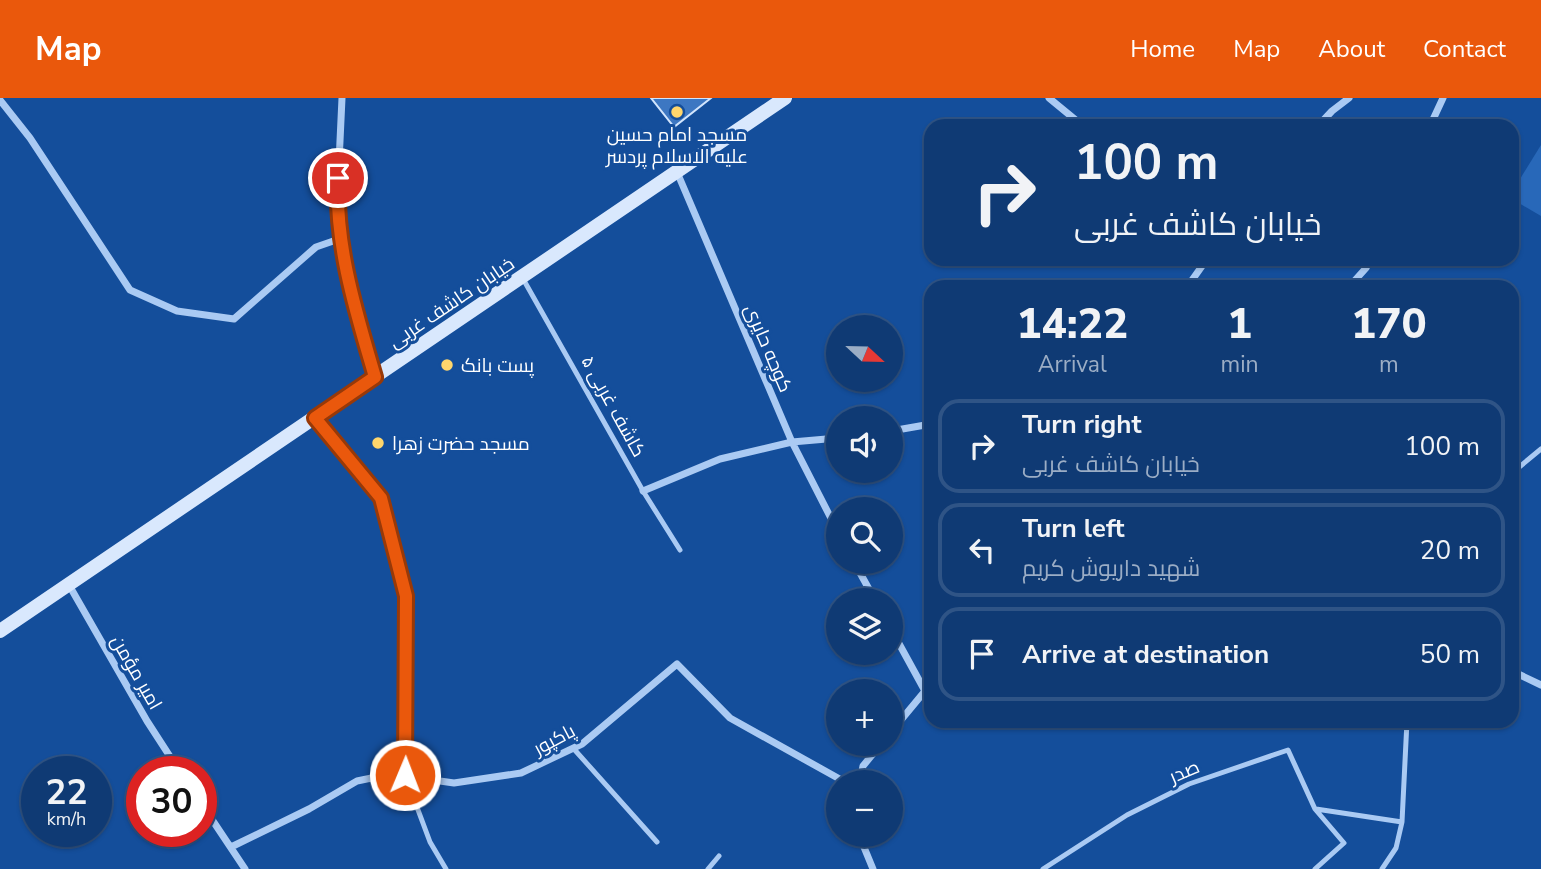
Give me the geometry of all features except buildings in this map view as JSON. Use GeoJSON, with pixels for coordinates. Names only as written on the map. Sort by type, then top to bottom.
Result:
{"type":"FeatureCollection","features":[{"type":"Feature","properties":{"kind":"main road","name":"خیابان کاشف غربی"},"geometry":{"type":"LineString","coordinates":[[0,631],[785,98]]}},
{"type":"Feature","properties":{"kind":"street"},"geometry":{"type":"LineString","coordinates":[[342,98],[337,205],[349,288],[375,377]]}},
{"type":"Feature","properties":{"kind":"street"},"geometry":{"type":"LineString","coordinates":[[1049,98],[1074,119]]}},
{"type":"Feature","properties":{"kind":"street"},"geometry":{"type":"LineString","coordinates":[[1325,119],[1349,98]]}},
{"type":"Feature","properties":{"kind":"street"},"geometry":{"type":"LineString","coordinates":[[1433,119],[1443,98]]}},
{"type":"Feature","properties":{"kind":"street"},"geometry":{"type":"LineString","coordinates":[[0,100],[30,138],[130,290],[177,311],[234,319],[316,247],[342,238]]}},
{"type":"Feature","properties":{"kind":"street","name":"کوچه حایری"},"geometry":{"type":"LineString","coordinates":[[677,172],[792,442],[826,509]]}},
{"type":"Feature","properties":{"kind":"street"},"geometry":{"type":"LineString","coordinates":[[1355,280],[1367,266]]}},
{"type":"Feature","properties":{"kind":"street"},"geometry":{"type":"LineString","coordinates":[[315,418],[381,498],[406,596],[405,775]]}},
{"type":"Feature","properties":{"kind":"street"},"geometry":{"type":"LineString","coordinates":[[903,429],[924,425]]}},
{"type":"Feature","properties":{"kind":"street"},"geometry":{"type":"LineString","coordinates":[[643,491],[720,459],[792,442],[826,439]]}},
{"type":"Feature","properties":{"kind":"street","name":"امیر مؤمن"},"geometry":{"type":"LineString","coordinates":[[69,585],[147,722],[169,756]]}},
{"type":"Feature","properties":{"kind":"street"},"geometry":{"type":"LineString","coordinates":[[903,649],[924,683]]}},
{"type":"Feature","properties":{"kind":"street","name":"پاکپور"},"geometry":{"type":"LineString","coordinates":[[230,847],[309,809],[358,781],[391,774],[454,783],[521,773],[582,744],[677,664],[730,718],[826,771]]}},
{"type":"Feature","properties":{"kind":"street"},"geometry":{"type":"LineString","coordinates":[[1519,674],[1541,685]]}},
{"type":"Feature","properties":{"kind":"street"},"geometry":{"type":"LineString","coordinates":[[903,718],[924,695]]}},
{"type":"Feature","properties":{"kind":"street"},"geometry":{"type":"LineString","coordinates":[[217,827],[245,869]]}},
{"type":"Feature","properties":{"kind":"street"},"geometry":{"type":"LineString","coordinates":[[864,847],[873,869]]}},
{"type":"Feature","properties":{"kind":"lane","name":"کاشف غربی ۵"},"geometry":{"type":"LineString","coordinates":[[522,277],[643,491],[680,550]]}},
{"type":"Feature","properties":{"kind":"lane"},"geometry":{"type":"LineString","coordinates":[[1519,467],[1541,449]]}},
{"type":"Feature","properties":{"kind":"lane"},"geometry":{"type":"LineString","coordinates":[[1382,869],[1396,848],[1402,822],[1407,728]]}},
{"type":"Feature","properties":{"kind":"lane"},"geometry":{"type":"LineString","coordinates":[[573,748],[657,842]]}},
{"type":"Feature","properties":{"kind":"lane","name":"صدر"},"geometry":{"type":"LineString","coordinates":[[1043,869],[1127,815],[1189,784],[1288,750],[1315,809],[1344,843],[1315,869]]}},
{"type":"Feature","properties":{"kind":"lane"},"geometry":{"type":"LineString","coordinates":[[405,775],[430,842],[446,869]]}},
{"type":"Feature","properties":{"kind":"lane"},"geometry":{"type":"LineString","coordinates":[[1315,809],[1402,822]]}},
{"type":"Feature","properties":{"kind":"lane"},"geometry":{"type":"LineString","coordinates":[[708,869],[719,856]]}},
{"type":"Feature","properties":{"kind":"shaded area"},"geometry":{"type":"Polygon","coordinates":[[[1541,145],[1541,216],[1519,203],[1519,181],[1541,145]]]}},
{"type":"Feature","properties":{"kind":"place","name":"مسجد امام حسین علیه الاسلام پردسر"},"geometry":{"type":"Point","coordinates":[677,112]}},
{"type":"Feature","properties":{"kind":"place","name":"پست بانک"},"geometry":{"type":"Point","coordinates":[447,365]}},
{"type":"Feature","properties":{"kind":"place","name":"مسجد حضرت زهرا"},"geometry":{"type":"Point","coordinates":[378,443]}},
{"type":"Feature","properties":{"kind":"route"},"geometry":{"type":"LineString","coordinates":[[338,178],[337,205],[349,288],[375,377],[315,418],[381,498],[406,596],[405,775]]}}]}
